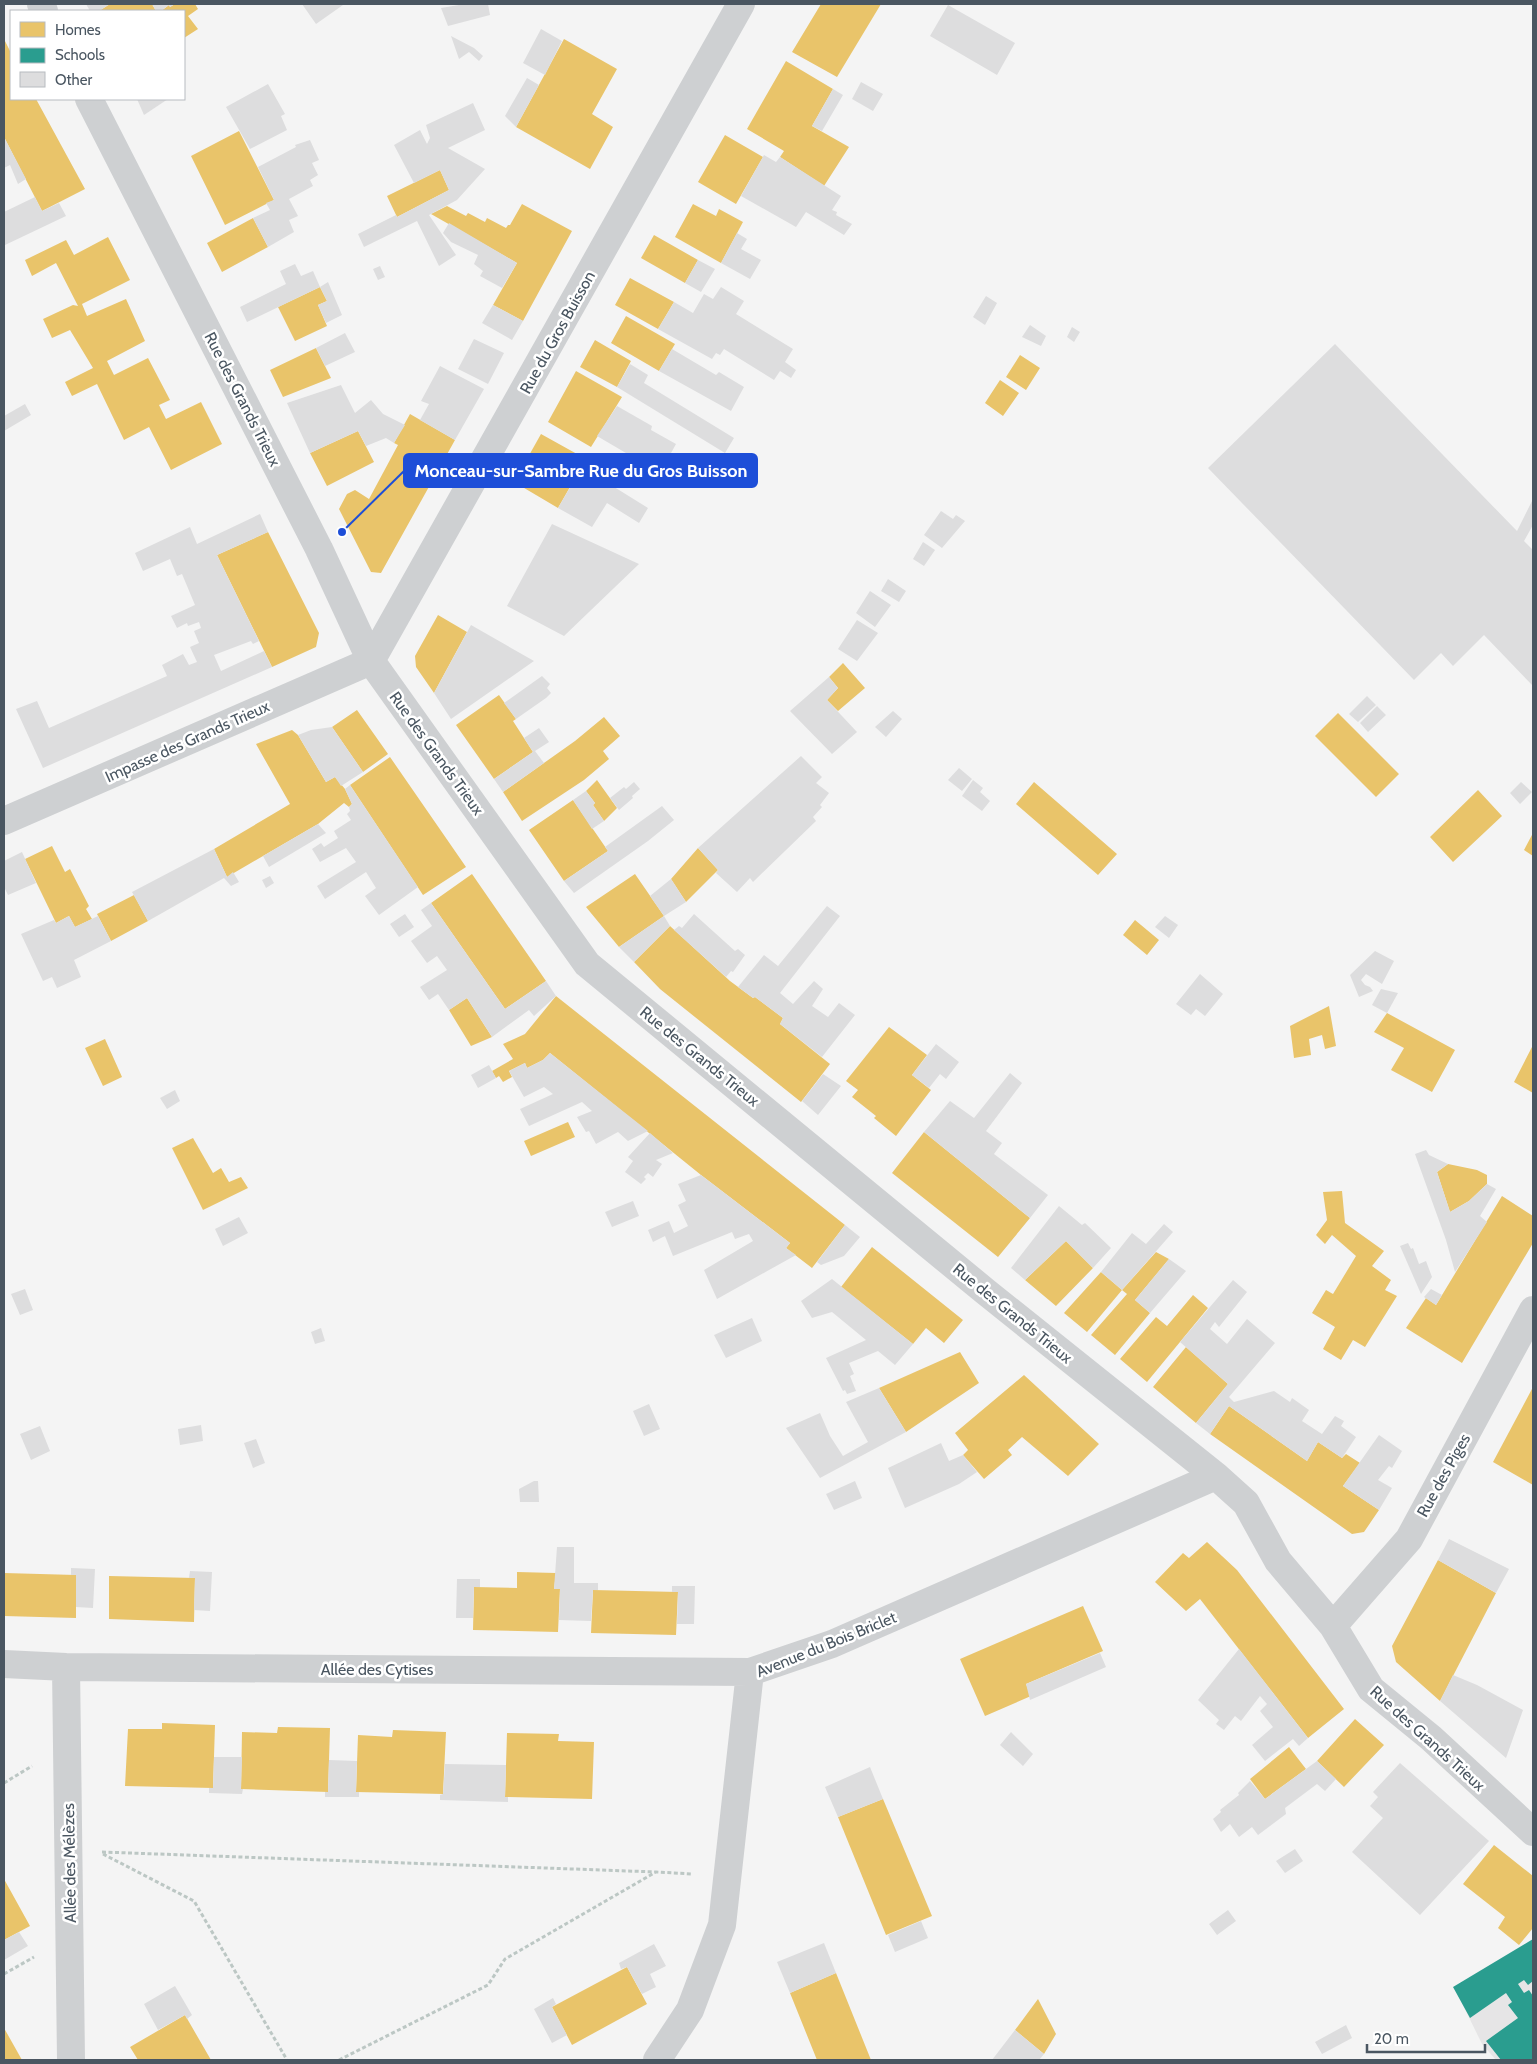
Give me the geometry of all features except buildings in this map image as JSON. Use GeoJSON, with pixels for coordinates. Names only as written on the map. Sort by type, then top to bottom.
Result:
{"type":"FeatureCollection","features":[{"type":"Feature","properties":{"kind":"street","name":"Rue du Gros Buisson"},"geometry":{"type":"LineString","coordinates":[[371,661],[742,4]]}},
{"type":"Feature","properties":{"kind":"street","name":"Rue des Grands Trieux"},"geometry":{"type":"LineString","coordinates":[[90,100],[320,548],[371,661],[587,964],[986,1292],[1216,1476],[1246,1503],[1278,1561],[1332,1626],[1371,1689],[1431,1738],[1533,1832]]}},
{"type":"Feature","properties":{"kind":"street","name":"Impasse des Grands Trieux"},"geometry":{"type":"LineString","coordinates":[[4,821],[371,661]]}},
{"type":"Feature","properties":{"kind":"street","name":"Rue des Piges"},"geometry":{"type":"LineString","coordinates":[[1332,1626],[1409,1539],[1533,1310]]}},
{"type":"Feature","properties":{"kind":"street","name":"Avenue du Bois Briclet"},"geometry":{"type":"LineString","coordinates":[[657,2060],[690,2010],[722,1925],[750,1672],[832,1644],[1216,1476]]}},
{"type":"Feature","properties":{"kind":"street","name":"Allée des Cytises"},"geometry":{"type":"LineString","coordinates":[[4,1664],[66,1667],[750,1672]]}},
{"type":"Feature","properties":{"kind":"street","name":"Allée des Mélèzes"},"geometry":{"type":"LineString","coordinates":[[66,1667],[72,2060]]}},
{"type":"Feature","properties":{"kind":"path"},"geometry":{"type":"LineString","coordinates":[[287,2060],[194,1901],[100,1852],[728,1875]]}},
{"type":"Feature","properties":{"kind":"path"},"geometry":{"type":"LineString","coordinates":[[339,2060],[488,1985],[505,1959],[656,1872]]}},
{"type":"Feature","properties":{"kind":"shaded area"},"geometry":{"type":"Polygon","coordinates":[[[1533,1942],[1533,2060],[1496,2060],[1482,2044],[1457,1993],[1533,1942]]]}},
{"type":"Feature","properties":{"kind":"place","name":"Monceau-sur-Sambre Rue du Gros Buisson"},"geometry":{"type":"Point","coordinates":[342,532]}}]}
